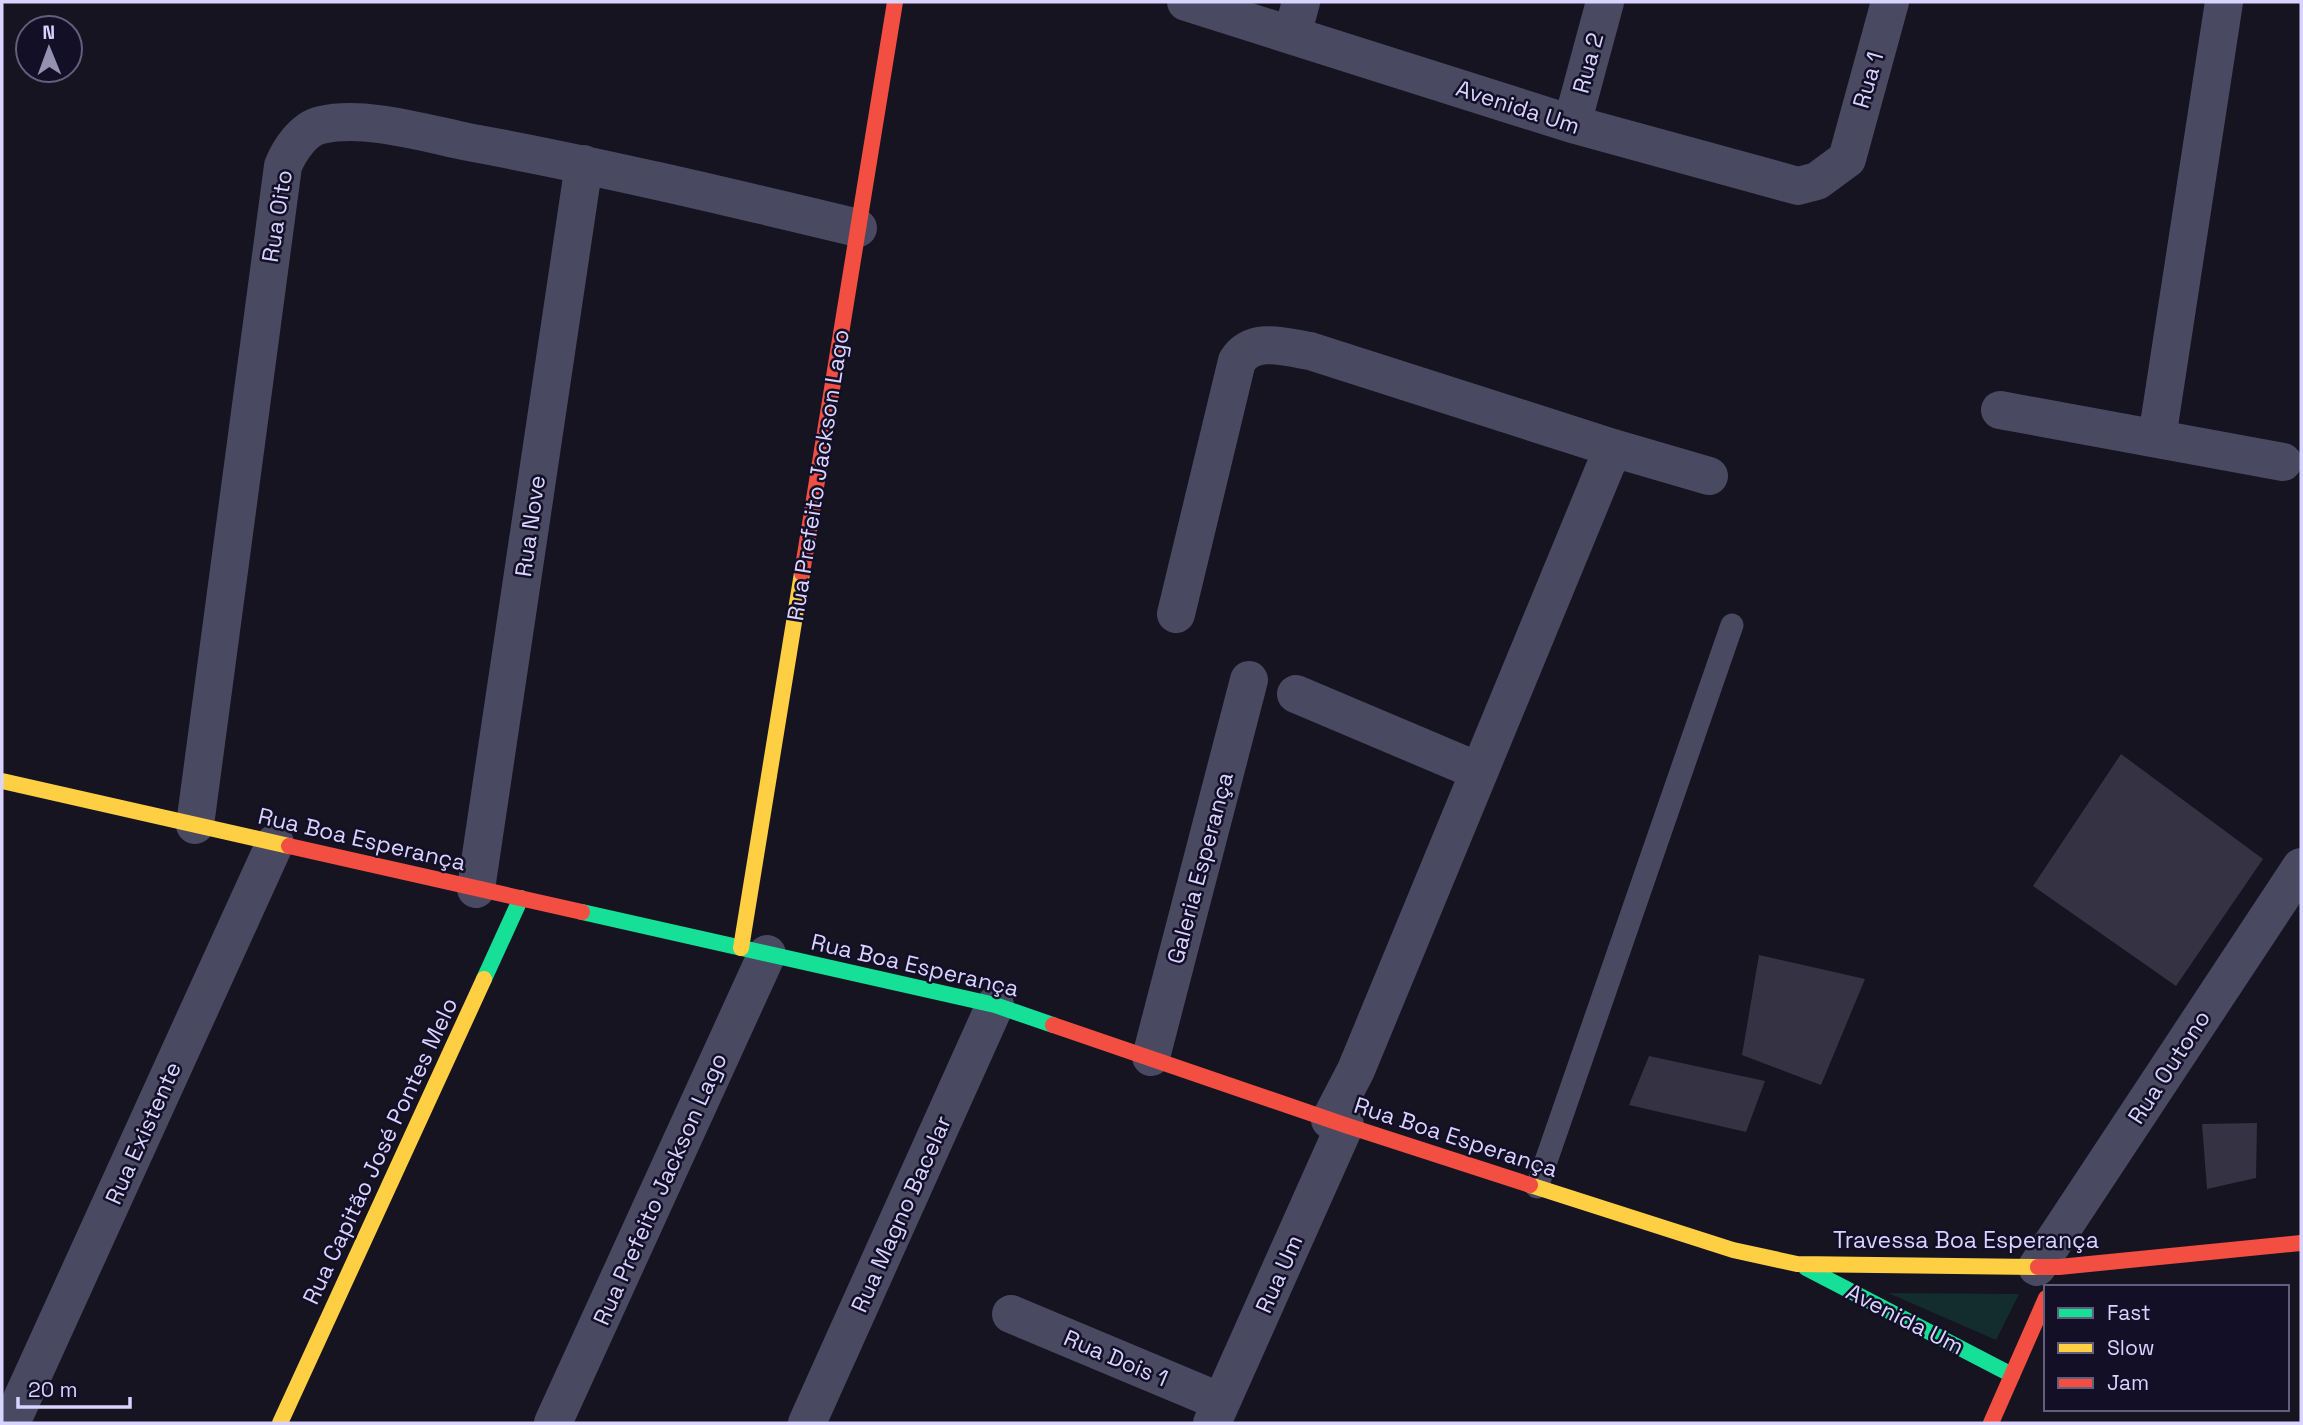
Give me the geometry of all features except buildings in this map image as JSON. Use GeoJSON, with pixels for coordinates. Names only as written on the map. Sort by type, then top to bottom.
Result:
{"type":"FeatureCollection","features":[{"type":"Feature","properties":{"kind":"main road","name":"Rua Prefeito Jackson Lago"},"geometry":{"type":"LineString","coordinates":[[754,951],[858,228],[895,2]]}},
{"type":"Feature","properties":{"kind":"main road","name":"Rua Boa Esperança"},"geometry":{"type":"LineString","coordinates":[[2,781],[995,1005],[1338,1123],[1733,1250],[1797,1264]]}},
{"type":"Feature","properties":{"kind":"main road","name":"Rua Capitão José Pontes Melo"},"geometry":{"type":"LineString","coordinates":[[280,1423],[521,898]]}},
{"type":"Feature","properties":{"kind":"main road","name":"Travessa Boa Esperança"},"geometry":{"type":"LineString","coordinates":[[1797,1264],[2048,1280],[2301,1243]]}},
{"type":"Feature","properties":{"kind":"main road","name":"Avenida Um"},"geometry":{"type":"LineString","coordinates":[[1797,1264],[2012,1375]]}},
{"type":"Feature","properties":{"kind":"main road"},"geometry":{"type":"LineString","coordinates":[[1991,1423],[2044,1291]]}},
{"type":"Feature","properties":{"kind":"street","name":"Avenida Um"},"geometry":{"type":"LineString","coordinates":[[1186,2],[1297,18],[1572,124],[1798,186],[1817,181],[1847,159]]}},
{"type":"Feature","properties":{"kind":"street","name":"Rua 2"},"geometry":{"type":"LineString","coordinates":[[1572,124],[1605,2]]}},
{"type":"Feature","properties":{"kind":"street","name":"Rua 1"},"geometry":{"type":"LineString","coordinates":[[1847,159],[1890,2]]}},
{"type":"Feature","properties":{"kind":"street"},"geometry":{"type":"LineString","coordinates":[[2157,438],[2224,2]]}},
{"type":"Feature","properties":{"kind":"street","name":"Rua Oito"},"geometry":{"type":"LineString","coordinates":[[195,825],[283,166],[288,152],[307,133],[318,125],[357,121],[584,164],[858,228]]}},
{"type":"Feature","properties":{"kind":"street","name":"Rua Nove"},"geometry":{"type":"LineString","coordinates":[[476,889],[584,164]]}},
{"type":"Feature","properties":{"kind":"street"},"geometry":{"type":"LineString","coordinates":[[1176,614],[1237,361],[1242,353],[1255,346],[1269,345],[1310,351],[1709,476]]}},
{"type":"Feature","properties":{"kind":"street"},"geometry":{"type":"LineString","coordinates":[[2000,410],[2283,462]]}},
{"type":"Feature","properties":{"kind":"street","name":"Rua Um"},"geometry":{"type":"LineString","coordinates":[[1216,1413],[1338,1123],[1356,1070],[1613,448]]}},
{"type":"Feature","properties":{"kind":"street","name":"Galeria Esperança"},"geometry":{"type":"LineString","coordinates":[[1151,1057],[1249,680]]}},
{"type":"Feature","properties":{"kind":"street"},"geometry":{"type":"LineString","coordinates":[[1296,694],[1479,771]]}},
{"type":"Feature","properties":{"kind":"street","name":"Rua Existente"},"geometry":{"type":"LineString","coordinates":[[11,1423],[275,843]]}},
{"type":"Feature","properties":{"kind":"street","name":"Rua Outono"},"geometry":{"type":"LineString","coordinates":[[2048,1280],[2301,867]]}},
{"type":"Feature","properties":{"kind":"street","name":"Rua Prefeito Jackson Lago"},"geometry":{"type":"LineString","coordinates":[[553,1423],[754,951]]}},
{"type":"Feature","properties":{"kind":"street","name":"Rua Magno Bacelar"},"geometry":{"type":"LineString","coordinates":[[807,1423],[995,1005]]}},
{"type":"Feature","properties":{"kind":"street","name":"Rua Dois 1"},"geometry":{"type":"LineString","coordinates":[[1012,1314],[1216,1413]]}},
{"type":"Feature","properties":{"kind":"lane"},"geometry":{"type":"LineString","coordinates":[[1537,1187],[1732,625]]}},
{"type":"Feature","properties":{"kind":"green space"},"geometry":{"type":"Polygon","coordinates":[[[1888,1293],[2019,1294],[1996,1340],[1888,1293]]]}},
{"type":"Feature","properties":{"kind":"traffic: fast"},"geometry":{"type":"LineString","coordinates":[[484,979],[521,898]]}},
{"type":"Feature","properties":{"kind":"traffic: fast"},"geometry":{"type":"LineString","coordinates":[[582,912],[995,1005],[1053,1025]]}},
{"type":"Feature","properties":{"kind":"traffic: fast"},"geometry":{"type":"LineString","coordinates":[[1806,1268],[2012,1375]]}},
{"type":"Feature","properties":{"kind":"traffic: slow"},"geometry":{"type":"LineString","coordinates":[[741,948],[802,573]]}},
{"type":"Feature","properties":{"kind":"traffic: slow"},"geometry":{"type":"LineString","coordinates":[[2,781],[289,846]]}},
{"type":"Feature","properties":{"kind":"traffic: slow"},"geometry":{"type":"LineString","coordinates":[[280,1423],[484,979]]}},
{"type":"Feature","properties":{"kind":"traffic: slow"},"geometry":{"type":"LineString","coordinates":[[1530,1185],[1733,1250],[1797,1264],[2038,1267]]}},
{"type":"Feature","properties":{"kind":"traffic: jam"},"geometry":{"type":"LineString","coordinates":[[802,573],[895,2]]}},
{"type":"Feature","properties":{"kind":"traffic: jam"},"geometry":{"type":"LineString","coordinates":[[289,846],[582,912]]}},
{"type":"Feature","properties":{"kind":"traffic: jam"},"geometry":{"type":"LineString","coordinates":[[1053,1025],[1530,1185]]}},
{"type":"Feature","properties":{"kind":"traffic: jam"},"geometry":{"type":"LineString","coordinates":[[2038,1267],[2301,1243]]}},
{"type":"Feature","properties":{"kind":"traffic: jam"},"geometry":{"type":"LineString","coordinates":[[1991,1423],[2044,1303]]}}]}
